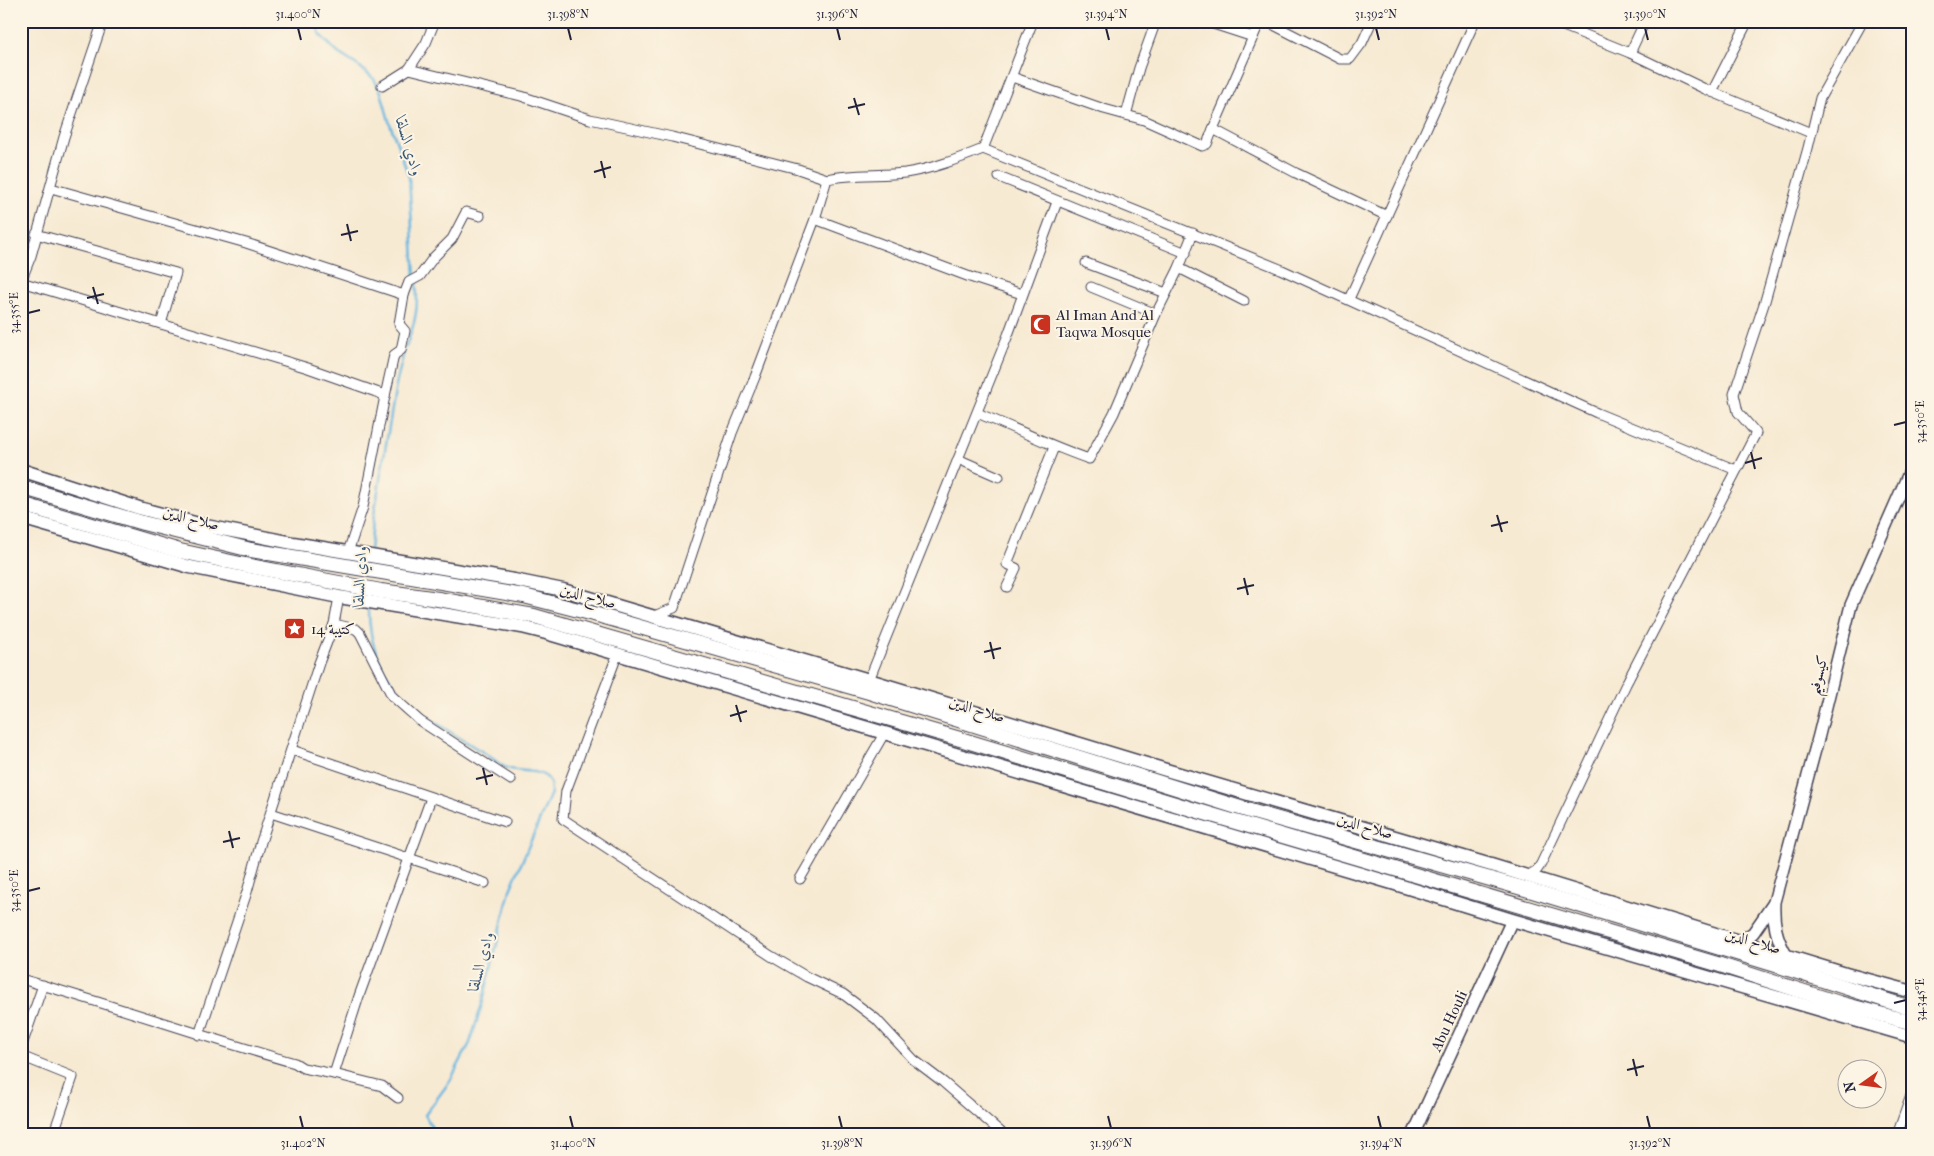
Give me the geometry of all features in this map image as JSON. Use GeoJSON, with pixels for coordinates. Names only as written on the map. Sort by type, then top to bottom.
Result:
{"type":"FeatureCollection","features":[{"type":"Feature","properties":{"kind":"highway","name":"صلاح الدين"},"geometry":{"type":"LineString","coordinates":[[21,487],[152,525],[251,550],[524,596],[594,614],[869,692],[1250,811],[1529,890],[1780,966],[1913,1009]]}},
{"type":"Feature","properties":{"kind":"highway"},"geometry":{"type":"LineString","coordinates":[[21,504],[180,551],[245,565],[342,593],[381,597],[438,599],[534,616],[960,739],[1717,964],[1839,1003],[1913,1023]]}},
{"type":"Feature","properties":{"kind":"highway"},"geometry":{"type":"LineString","coordinates":[[245,565],[246,556],[251,550]]}},
{"type":"Feature","properties":{"kind":"highway"},"geometry":{"type":"LineString","coordinates":[[1127,789],[1137,784],[1140,776]]}},
{"type":"Feature","properties":{"kind":"highway"},"geometry":{"type":"LineString","coordinates":[[1282,836],[1290,828],[1289,821]]}},
{"type":"Feature","properties":{"kind":"main road"},"geometry":{"type":"LineString","coordinates":[[21,470],[139,508],[206,526],[563,590],[1913,992]]}},
{"type":"Feature","properties":{"kind":"main road"},"geometry":{"type":"LineString","coordinates":[[21,518],[190,567],[342,593]]}},
{"type":"Feature","properties":{"kind":"main road"},"geometry":{"type":"LineString","coordinates":[[381,597],[522,627],[618,654],[1383,880],[1512,920],[1913,1036]]}},
{"type":"Feature","properties":{"kind":"street"},"geometry":{"type":"LineString","coordinates":[[103,21],[64,137],[31,256],[21,281],[308,368],[385,396]]}},
{"type":"Feature","properties":{"kind":"street"},"geometry":{"type":"LineString","coordinates":[[382,86],[409,69],[426,43],[435,21]]}},
{"type":"Feature","properties":{"kind":"street"},"geometry":{"type":"LineString","coordinates":[[983,150],[1033,21]]}},
{"type":"Feature","properties":{"kind":"street"},"geometry":{"type":"LineString","coordinates":[[1126,115],[1139,68],[1156,21]]}},
{"type":"Feature","properties":{"kind":"street"},"geometry":{"type":"LineString","coordinates":[[1204,21],[1253,37]]}},
{"type":"Feature","properties":{"kind":"street"},"geometry":{"type":"LineString","coordinates":[[1012,77],[1104,109],[1144,120],[1202,146],[1207,144],[1260,21]]}},
{"type":"Feature","properties":{"kind":"street"},"geometry":{"type":"LineString","coordinates":[[1266,21],[1340,59],[1350,59],[1362,43],[1372,21]]}},
{"type":"Feature","properties":{"kind":"street"},"geometry":{"type":"LineString","coordinates":[[1349,299],[1475,21]]}},
{"type":"Feature","properties":{"kind":"street"},"geometry":{"type":"LineString","coordinates":[[1551,21],[1630,53],[1712,92],[1811,133]]}},
{"type":"Feature","properties":{"kind":"street"},"geometry":{"type":"LineString","coordinates":[[1630,53],[1645,21]]}},
{"type":"Feature","properties":{"kind":"street"},"geometry":{"type":"LineString","coordinates":[[1712,92],[1748,21]]}},
{"type":"Feature","properties":{"kind":"street"},"geometry":{"type":"LineString","coordinates":[[1527,876],[1537,870],[1544,859],[1626,684],[1756,433],[1738,412],[1734,394],[1765,301],[1820,98],[1863,21]]}},
{"type":"Feature","properties":{"kind":"street"},"geometry":{"type":"LineString","coordinates":[[409,69],[528,98],[590,118],[672,137],[754,160],[798,169],[828,179],[842,176],[906,173],[943,164],[983,150],[1193,233],[1349,299],[1597,413],[1736,470]]}},
{"type":"Feature","properties":{"kind":"street"},"geometry":{"type":"LineString","coordinates":[[1213,129],[1296,174],[1387,216]]}},
{"type":"Feature","properties":{"kind":"street"},"geometry":{"type":"LineString","coordinates":[[999,178],[1186,253]]}},
{"type":"Feature","properties":{"kind":"street"},"geometry":{"type":"LineString","coordinates":[[690,628],[677,615],[674,608],[732,433],[815,219],[828,179]]}},
{"type":"Feature","properties":{"kind":"street"},"geometry":{"type":"LineString","coordinates":[[51,188],[246,243],[404,295]]}},
{"type":"Feature","properties":{"kind":"street"},"geometry":{"type":"LineString","coordinates":[[869,680],[1013,323],[1057,202]]}},
{"type":"Feature","properties":{"kind":"street"},"geometry":{"type":"LineString","coordinates":[[348,552],[363,507],[394,355],[401,350],[405,331],[400,324],[404,295],[409,282],[420,276],[433,258],[452,239],[466,212],[480,216]]}},
{"type":"Feature","properties":{"kind":"street"},"geometry":{"type":"LineString","coordinates":[[815,219],[970,277],[1022,294]]}},
{"type":"Feature","properties":{"kind":"street"},"geometry":{"type":"LineString","coordinates":[[977,413],[1044,440],[1054,447],[1089,460],[1114,413],[1156,314],[1186,253],[1193,233]]}},
{"type":"Feature","properties":{"kind":"street"},"geometry":{"type":"LineString","coordinates":[[36,234],[176,273],[161,324]]}},
{"type":"Feature","properties":{"kind":"street"},"geometry":{"type":"LineString","coordinates":[[1086,263],[1166,293]]}},
{"type":"Feature","properties":{"kind":"street"},"geometry":{"type":"LineString","coordinates":[[1179,268],[1244,300]]}},
{"type":"Feature","properties":{"kind":"street"},"geometry":{"type":"LineString","coordinates":[[1091,287],[1156,314]]}},
{"type":"Feature","properties":{"kind":"street"},"geometry":{"type":"LineString","coordinates":[[1007,587],[1016,568],[1007,564],[1054,447]]}},
{"type":"Feature","properties":{"kind":"street"},"geometry":{"type":"LineString","coordinates":[[958,459],[998,477]]}},
{"type":"Feature","properties":{"kind":"street","name":"كيسوفيم"},"geometry":{"type":"LineString","coordinates":[[1786,955],[1776,933],[1774,902],[1851,606],[1913,464]]}},
{"type":"Feature","properties":{"kind":"street"},"geometry":{"type":"LineString","coordinates":[[199,1035],[247,892],[319,663],[334,624],[342,593]]}},
{"type":"Feature","properties":{"kind":"street"},"geometry":{"type":"LineString","coordinates":[[653,617],[674,608]]}},
{"type":"Feature","properties":{"kind":"street"},"geometry":{"type":"LineString","coordinates":[[334,624],[356,629],[360,633],[392,696],[413,715],[511,780]]}},
{"type":"Feature","properties":{"kind":"street"},"geometry":{"type":"LineString","coordinates":[[618,654],[566,791],[563,818],[771,956],[807,978],[843,994],[876,1019],[914,1060],[943,1082],[1004,1135]]}},
{"type":"Feature","properties":{"kind":"street"},"geometry":{"type":"LineString","coordinates":[[800,879],[885,732]]}},
{"type":"Feature","properties":{"kind":"street"},"geometry":{"type":"LineString","coordinates":[[292,750],[505,822]]}},
{"type":"Feature","properties":{"kind":"street"},"geometry":{"type":"LineString","coordinates":[[334,1074],[431,798]]}},
{"type":"Feature","properties":{"kind":"street"},"geometry":{"type":"LineString","coordinates":[[271,813],[409,857],[485,884]]}},
{"type":"Feature","properties":{"kind":"street"},"geometry":{"type":"LineString","coordinates":[[1544,859],[1546,872],[1552,884]]}},
{"type":"Feature","properties":{"kind":"street","name":"كيسوفيم"},"geometry":{"type":"LineString","coordinates":[[1740,941],[1753,933],[1774,902]]}},
{"type":"Feature","properties":{"kind":"street","name":"Abu Houli"},"geometry":{"type":"LineString","coordinates":[[1413,1135],[1512,920]]}},
{"type":"Feature","properties":{"kind":"street"},"geometry":{"type":"LineString","coordinates":[[21,979],[295,1063],[303,1068],[382,1086],[398,1098]]}},
{"type":"Feature","properties":{"kind":"street"},"geometry":{"type":"LineString","coordinates":[[21,1048],[43,986]]}},
{"type":"Feature","properties":{"kind":"street"},"geometry":{"type":"LineString","coordinates":[[21,1056],[73,1077],[53,1135]]}},
{"type":"Feature","properties":{"kind":"street"},"geometry":{"type":"LineString","coordinates":[[1897,1135],[1913,1090]]}},
{"type":"Feature","properties":{"kind":"waterway","name":"وادي السلقا"},"geometry":{"type":"LineString","coordinates":[[316,21],[320,35],[338,53],[360,67],[374,79],[381,92],[409,177],[415,277]]}},
{"type":"Feature","properties":{"kind":"waterway","name":"وادي السلقا"},"geometry":{"type":"LineString","coordinates":[[406,347],[416,315],[416,282]]}},
{"type":"Feature","properties":{"kind":"waterway","name":"وادي السلقا"},"geometry":{"type":"LineString","coordinates":[[370,551],[373,521],[396,385],[404,352]]}},
{"type":"Feature","properties":{"kind":"waterway","name":"وادي السلقا"},"geometry":{"type":"LineString","coordinates":[[369,606],[371,632],[377,655],[387,675],[400,692],[435,722],[505,767],[541,774],[547,778],[551,786],[551,793],[510,890],[483,1001],[470,1043],[450,1081],[425,1115],[436,1135]]}},
{"type":"Feature","properties":{"kind":"place","name":"Al Iman And Al Taqwa Mosque"},"geometry":{"type":"Point","coordinates":[1040,324]}},
{"type":"Feature","properties":{"kind":"place","name":"كتيبة 14"},"geometry":{"type":"Point","coordinates":[295,629]}}]}
